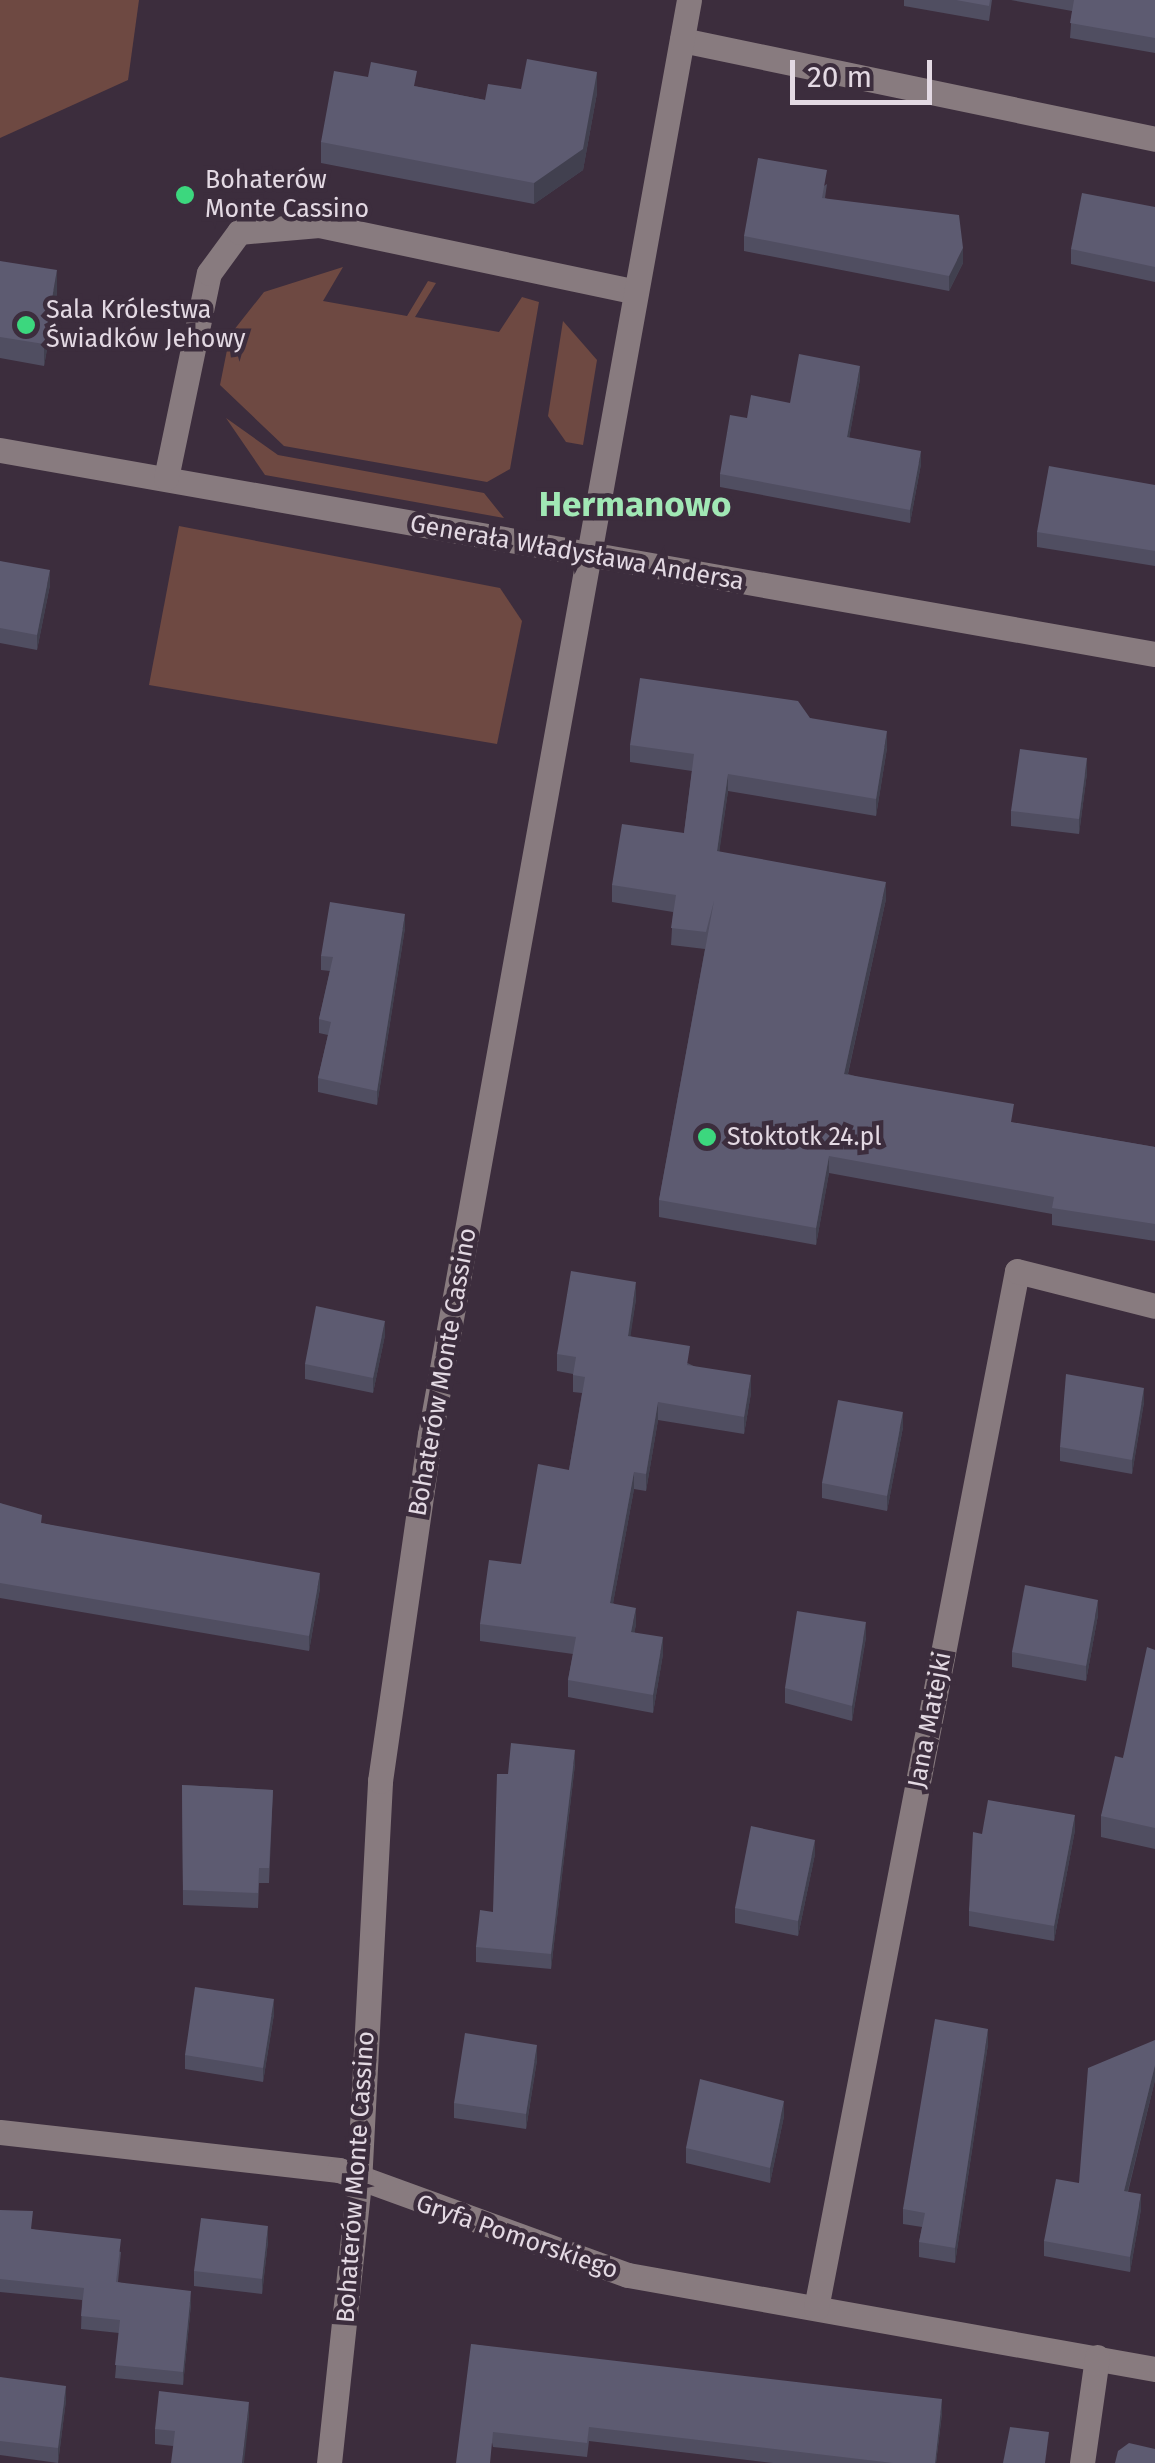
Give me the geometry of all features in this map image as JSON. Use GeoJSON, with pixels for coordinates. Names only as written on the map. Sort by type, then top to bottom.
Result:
{"type":"FeatureCollection","features":[{"type":"Feature","properties":{"kind":"street","name":"Bohaterów Monte Cassino"},"geometry":{"type":"LineString","coordinates":[[329,2463],[359,2183],[380,1781],[430,1434],[632,291],[689,0]]}},
{"type":"Feature","properties":{"kind":"street"},"geometry":{"type":"LineString","coordinates":[[682,40],[1155,139]]}},
{"type":"Feature","properties":{"kind":"street"},"geometry":{"type":"LineString","coordinates":[[166,478],[208,273],[239,232],[319,224],[632,291]]}},
{"type":"Feature","properties":{"kind":"street","name":"Generała Władysława Andersa"},"geometry":{"type":"LineString","coordinates":[[0,450],[588,557],[1155,654]]}},
{"type":"Feature","properties":{"kind":"street","name":"Jana Matejki"},"geometry":{"type":"LineString","coordinates":[[816,2308],[1017,1271],[1155,1306]]}},
{"type":"Feature","properties":{"kind":"street","name":"Gryfa Pomorskiego"},"geometry":{"type":"LineString","coordinates":[[0,2132],[339,2170],[359,2183],[572,2260],[1155,2369]]}},
{"type":"Feature","properties":{"kind":"street"},"geometry":{"type":"LineString","coordinates":[[1082,2463],[1097,2357]]}},
{"type":"Feature","properties":{"kind":"shaded area"},"geometry":{"type":"Polygon","coordinates":[[[0,0],[139,0],[128,80],[0,138],[0,0]]]}},
{"type":"Feature","properties":{"kind":"shaded area"},"geometry":{"type":"Polygon","coordinates":[[[343,267],[323,301],[407,316],[428,281],[436,283],[415,317],[499,332],[522,297],[539,302],[510,469],[487,482],[284,446],[220,385],[230,335],[264,292],[343,267]]]}},
{"type":"Feature","properties":{"kind":"shaded area"},"geometry":{"type":"Polygon","coordinates":[[[563,321],[597,360],[583,445],[566,442],[548,416],[563,321]]]}},
{"type":"Feature","properties":{"kind":"shaded area"},"geometry":{"type":"Polygon","coordinates":[[[226,418],[278,455],[484,493],[504,518],[265,475],[226,418]]]}},
{"type":"Feature","properties":{"kind":"shaded area"},"geometry":{"type":"Polygon","coordinates":[[[179,526],[500,588],[522,621],[497,744],[149,685],[179,526]]]}},
{"type":"Feature","properties":{"kind":"building"},"geometry":{"type":"Polygon","coordinates":[[[956,0],[990,0],[989,6],[956,0]]]}},
{"type":"Feature","properties":{"kind":"building"},"geometry":{"type":"Polygon","coordinates":[[[1074,0],[1155,0],[1155,38],[1070,23],[1074,0]]]}},
{"type":"Feature","properties":{"kind":"building"},"geometry":{"type":"Polygon","coordinates":[[[527,59],[597,72],[583,149],[534,183],[321,142],[334,71],[368,77],[371,62],[417,71],[414,86],[485,100],[488,84],[521,89],[527,59]]]}},
{"type":"Feature","properties":{"kind":"building"},"geometry":{"type":"Polygon","coordinates":[[[758,158],[827,170],[822,198],[959,215],[963,248],[949,276],[744,236],[758,158]]]}},
{"type":"Feature","properties":{"kind":"building"},"geometry":{"type":"Polygon","coordinates":[[[1082,193],[1155,207],[1155,267],[1071,249],[1082,193]]]}},
{"type":"Feature","properties":{"kind":"building","name":"Sala Królestwa Świadków Jehowy"},"geometry":{"type":"Polygon","coordinates":[[[0,261],[57,270],[44,344],[0,337],[0,261]]]}},
{"type":"Feature","properties":{"kind":"building"},"geometry":{"type":"Polygon","coordinates":[[[799,354],[860,366],[847,437],[921,451],[910,510],[720,474],[730,415],[747,418],[751,395],[790,403],[799,354]]]}},
{"type":"Feature","properties":{"kind":"building"},"geometry":{"type":"Polygon","coordinates":[[[1049,466],[1155,485],[1155,551],[1037,532],[1049,466]]]}},
{"type":"Feature","properties":{"kind":"building"},"geometry":{"type":"Polygon","coordinates":[[[0,561],[50,570],[37,635],[0,628],[0,561]]]}},
{"type":"Feature","properties":{"kind":"building"},"geometry":{"type":"Polygon","coordinates":[[[640,678],[798,701],[810,718],[887,731],[876,799],[728,774],[717,851],[886,882],[844,1074],[1014,1104],[1011,1122],[1155,1147],[1155,1224],[1052,1208],[1054,1197],[829,1156],[816,1228],[659,1200],[714,901],[706,932],[671,928],[676,895],[612,885],[622,824],[684,833],[694,754],[630,745],[640,678]]]}},
{"type":"Feature","properties":{"kind":"building"},"geometry":{"type":"Polygon","coordinates":[[[1020,749],[1087,758],[1079,819],[1011,811],[1020,749]]]}},
{"type":"Feature","properties":{"kind":"building"},"geometry":{"type":"Polygon","coordinates":[[[330,902],[405,914],[377,1091],[318,1078],[331,1022],[319,1019],[333,957],[321,956],[330,902]]]}},
{"type":"Feature","properties":{"kind":"building"},"geometry":{"type":"Polygon","coordinates":[[[571,1271],[636,1282],[628,1336],[690,1346],[687,1365],[751,1375],[744,1417],[658,1402],[646,1474],[634,1472],[610,1603],[636,1608],[631,1632],[663,1637],[653,1695],[568,1680],[576,1637],[480,1624],[489,1560],[521,1564],[538,1464],[569,1470],[585,1377],[573,1375],[576,1357],[557,1354],[571,1271]]]}},
{"type":"Feature","properties":{"kind":"building"},"geometry":{"type":"Polygon","coordinates":[[[316,1306],[385,1321],[373,1378],[305,1364],[316,1306]]]}},
{"type":"Feature","properties":{"kind":"building"},"geometry":{"type":"Polygon","coordinates":[[[1066,1374],[1144,1388],[1132,1460],[1060,1447],[1066,1374]]]}},
{"type":"Feature","properties":{"kind":"building"},"geometry":{"type":"Polygon","coordinates":[[[838,1400],[903,1412],[887,1496],[822,1483],[838,1400]]]}},
{"type":"Feature","properties":{"kind":"building"},"geometry":{"type":"Polygon","coordinates":[[[0,1503],[42,1515],[41,1523],[320,1573],[309,1636],[0,1583],[0,1503]]]}},
{"type":"Feature","properties":{"kind":"building"},"geometry":{"type":"Polygon","coordinates":[[[1025,1585],[1098,1600],[1086,1666],[1012,1652],[1025,1585]]]}},
{"type":"Feature","properties":{"kind":"building"},"geometry":{"type":"Polygon","coordinates":[[[797,1611],[866,1622],[852,1706],[785,1688],[797,1611]]]}},
{"type":"Feature","properties":{"kind":"building"},"geometry":{"type":"Polygon","coordinates":[[[1147,1647],[1155,1650],[1155,1828],[1101,1816],[1115,1756],[1123,1758],[1147,1647]]]}},
{"type":"Feature","properties":{"kind":"building"},"geometry":{"type":"Polygon","coordinates":[[[511,1743],[575,1750],[551,1954],[476,1947],[480,1910],[493,1912],[497,1774],[508,1774],[511,1743]]]}},
{"type":"Feature","properties":{"kind":"building"},"geometry":{"type":"Polygon","coordinates":[[[182,1785],[273,1790],[269,1868],[259,1868],[258,1893],[183,1890],[182,1785]]]}},
{"type":"Feature","properties":{"kind":"building"},"geometry":{"type":"Polygon","coordinates":[[[988,1800],[1075,1815],[1054,1926],[969,1911],[973,1832],[982,1834],[988,1800]]]}},
{"type":"Feature","properties":{"kind":"building"},"geometry":{"type":"Polygon","coordinates":[[[751,1826],[815,1840],[798,1921],[735,1908],[751,1826]]]}},
{"type":"Feature","properties":{"kind":"building"},"geometry":{"type":"Polygon","coordinates":[[[195,1987],[274,1999],[263,2068],[185,2055],[195,1987]]]}},
{"type":"Feature","properties":{"kind":"building"},"geometry":{"type":"Polygon","coordinates":[[[935,2019],[988,2029],[955,2248],[919,2242],[925,2213],[903,2209],[935,2019]]]}},
{"type":"Feature","properties":{"kind":"building"},"geometry":{"type":"Polygon","coordinates":[[[465,2033],[537,2045],[526,2114],[454,2103],[465,2033]]]}},
{"type":"Feature","properties":{"kind":"building"},"geometry":{"type":"Polygon","coordinates":[[[1155,2040],[1155,2065],[1124,2191],[1141,2194],[1130,2257],[1044,2241],[1056,2179],[1079,2183],[1088,2068],[1155,2040]]]}},
{"type":"Feature","properties":{"kind":"building"},"geometry":{"type":"Polygon","coordinates":[[[700,2079],[784,2101],[770,2168],[686,2148],[700,2079]]]}},
{"type":"Feature","properties":{"kind":"building"},"geometry":{"type":"Polygon","coordinates":[[[0,2210],[33,2211],[31,2229],[121,2239],[116,2282],[191,2291],[183,2372],[115,2365],[120,2320],[81,2316],[84,2288],[0,2279],[0,2210]]]}},
{"type":"Feature","properties":{"kind":"building"},"geometry":{"type":"Polygon","coordinates":[[[201,2218],[268,2226],[262,2279],[194,2271],[201,2218]]]}},
{"type":"Feature","properties":{"kind":"building"},"geometry":{"type":"Polygon","coordinates":[[[471,2344],[942,2399],[935,2463],[893,2463],[589,2427],[587,2443],[493,2432],[490,2463],[456,2463],[471,2344]]]}},
{"type":"Feature","properties":{"kind":"building"},"geometry":{"type":"Polygon","coordinates":[[[0,2377],[66,2386],[58,2448],[0,2441],[0,2377]]]}},
{"type":"Feature","properties":{"kind":"building"},"geometry":{"type":"Polygon","coordinates":[[[159,2391],[249,2402],[242,2463],[171,2463],[175,2431],[155,2429],[159,2391]]]}},
{"type":"Feature","properties":{"kind":"building"},"geometry":{"type":"Polygon","coordinates":[[[1010,2427],[1049,2432],[1045,2463],[1003,2463],[1010,2427]]]}},
{"type":"Feature","properties":{"kind":"building"},"geometry":{"type":"Polygon","coordinates":[[[1129,2443],[1155,2449],[1155,2463],[1115,2463],[1118,2451],[1129,2443]]]}},
{"type":"Feature","properties":{"kind":"place","name":"Bohaterów Monte Cassino"},"geometry":{"type":"Point","coordinates":[185,195]}},
{"type":"Feature","properties":{"kind":"place","name":"Sala Królestwa Świadków Jehowy"},"geometry":{"type":"Point","coordinates":[26,325]}},
{"type":"Feature","properties":{"kind":"place","name":"Stoktotk 24.pl"},"geometry":{"type":"Point","coordinates":[707,1137]}},
{"type":"Feature","properties":{"kind":"district","name":"Hermanowo"},"geometry":{"type":"Point","coordinates":[635,504]}}]}
